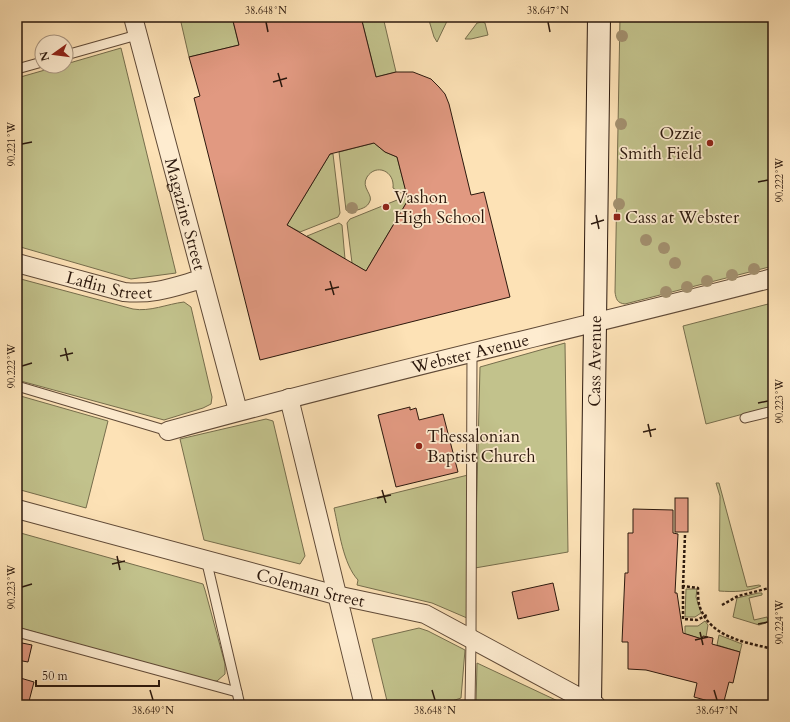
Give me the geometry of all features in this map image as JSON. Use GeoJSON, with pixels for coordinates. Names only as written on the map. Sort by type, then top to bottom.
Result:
{"type":"FeatureCollection","features":[{"type":"Feature","properties":{"kind":"main road","name":"Cass Avenue"},"geometry":{"type":"LineString","coordinates":[[592,704],[599,17]]}},
{"type":"Feature","properties":{"kind":"street","name":"Magazine Street"},"geometry":{"type":"LineString","coordinates":[[133,17],[238,411]]}},
{"type":"Feature","properties":{"kind":"street","name":"Laflin Street"},"geometry":{"type":"LineString","coordinates":[[17,263],[124,292],[141,294],[157,292],[202,279]]}},
{"type":"Feature","properties":{"kind":"street","name":"Webster Avenue"},"geometry":{"type":"LineString","coordinates":[[168,431],[289,398],[773,278]]}},
{"type":"Feature","properties":{"kind":"street"},"geometry":{"type":"LineString","coordinates":[[289,398],[364,705]]}},
{"type":"Feature","properties":{"kind":"street","name":"Coleman Street"},"geometry":{"type":"LineString","coordinates":[[17,508],[336,595],[425,614],[592,704]]}},
{"type":"Feature","properties":{"kind":"lane"},"geometry":{"type":"LineString","coordinates":[[74,53],[137,35]]}},
{"type":"Feature","properties":{"kind":"lane"},"geometry":{"type":"LineString","coordinates":[[17,69],[34,64]]}},
{"type":"Feature","properties":{"kind":"lane"},"geometry":{"type":"LineString","coordinates":[[470,705],[472,639],[472,352]]}},
{"type":"Feature","properties":{"kind":"lane"},"geometry":{"type":"LineString","coordinates":[[17,386],[168,431]]}},
{"type":"Feature","properties":{"kind":"lane"},"geometry":{"type":"LineString","coordinates":[[745,418],[773,411]]}},
{"type":"Feature","properties":{"kind":"lane"},"geometry":{"type":"LineString","coordinates":[[206,559],[240,705]]}},
{"type":"Feature","properties":{"kind":"lane"},"geometry":{"type":"LineString","coordinates":[[17,632],[237,692]]}},
{"type":"Feature","properties":{"kind":"path"},"geometry":{"type":"LineString","coordinates":[[685,535],[682,619],[697,620],[706,615]]}},
{"type":"Feature","properties":{"kind":"path"},"geometry":{"type":"LineString","coordinates":[[683,586],[698,588],[699,603],[706,615],[722,634],[742,642],[773,650]]}},
{"type":"Feature","properties":{"kind":"path"},"geometry":{"type":"LineString","coordinates":[[722,604],[738,596],[773,586]]}},
{"type":"Feature","properties":{"kind":"green space"},"geometry":{"type":"Polygon","coordinates":[[[232,17],[239,45],[189,57],[180,18],[232,17]]]}},
{"type":"Feature","properties":{"kind":"green space"},"geometry":{"type":"Polygon","coordinates":[[[361,17],[383,17],[396,72],[376,77],[361,17]]]}},
{"type":"Feature","properties":{"kind":"green space"},"geometry":{"type":"Polygon","coordinates":[[[428,17],[449,17],[437,42],[434,37],[428,17]]]}},
{"type":"Feature","properties":{"kind":"green space","name":"Ozzie Smith Field"},"geometry":{"type":"Polygon","coordinates":[[[620,17],[773,17],[773,266],[625,304],[620,303],[617,300],[615,292],[620,17]]]}},
{"type":"Feature","properties":{"kind":"green space"},"geometry":{"type":"Polygon","coordinates":[[[477,23],[485,23],[488,35],[465,39],[477,23]]]}},
{"type":"Feature","properties":{"kind":"green space"},"geometry":{"type":"Polygon","coordinates":[[[121,48],[176,273],[131,279],[17,246],[17,78],[34,73],[74,74],[74,62],[121,48]]]}},
{"type":"Feature","properties":{"kind":"green space"},"geometry":{"type":"Polygon","coordinates":[[[374,143],[385,152],[397,157],[406,191],[401,193],[393,188],[393,182],[388,173],[375,170],[367,177],[365,181],[370,197],[368,205],[350,212],[346,210],[339,152],[374,143]]]}},
{"type":"Feature","properties":{"kind":"green space"},"geometry":{"type":"Polygon","coordinates":[[[330,154],[333,154],[340,213],[338,217],[300,232],[287,225],[330,154]]]}},
{"type":"Feature","properties":{"kind":"green space"},"geometry":{"type":"Polygon","coordinates":[[[407,196],[408,200],[366,271],[352,263],[347,223],[350,219],[407,196]]]}},
{"type":"Feature","properties":{"kind":"green space"},"geometry":{"type":"Polygon","coordinates":[[[339,223],[342,225],[345,259],[307,236],[339,223]]]}},
{"type":"Feature","properties":{"kind":"green space"},"geometry":{"type":"Polygon","coordinates":[[[17,278],[139,310],[152,309],[184,302],[191,307],[212,397],[211,404],[203,408],[164,420],[17,380],[17,278]]]}},
{"type":"Feature","properties":{"kind":"green space"},"geometry":{"type":"Polygon","coordinates":[[[772,303],[773,406],[706,424],[683,326],[772,303]]]}},
{"type":"Feature","properties":{"kind":"green space"},"geometry":{"type":"Polygon","coordinates":[[[565,343],[568,552],[475,568],[480,367],[565,343]]]}},
{"type":"Feature","properties":{"kind":"green space"},"geometry":{"type":"Polygon","coordinates":[[[17,395],[108,421],[86,508],[17,489],[17,395]]]}},
{"type":"Feature","properties":{"kind":"green space"},"geometry":{"type":"Polygon","coordinates":[[[266,419],[273,421],[305,556],[300,564],[204,540],[180,439],[266,419]]]}},
{"type":"Feature","properties":{"kind":"green space"},"geometry":{"type":"Polygon","coordinates":[[[468,475],[467,618],[432,603],[357,585],[358,580],[345,556],[334,508],[468,475]]]}},
{"type":"Feature","properties":{"kind":"green space"},"geometry":{"type":"Polygon","coordinates":[[[716,483],[719,483],[747,587],[761,586],[740,591],[719,591],[720,496],[716,483]]]}},
{"type":"Feature","properties":{"kind":"green space"},"geometry":{"type":"Polygon","coordinates":[[[17,532],[203,584],[225,664],[225,674],[217,681],[208,681],[17,627],[17,532]]]}},
{"type":"Feature","properties":{"kind":"green space"},"geometry":{"type":"Polygon","coordinates":[[[686,589],[697,589],[696,597],[701,613],[695,617],[685,617],[686,589]]]}},
{"type":"Feature","properties":{"kind":"green space"},"geometry":{"type":"Polygon","coordinates":[[[762,593],[762,595],[749,598],[754,620],[767,617],[768,620],[766,623],[759,625],[733,617],[737,598],[762,593]]]}},
{"type":"Feature","properties":{"kind":"green space"},"geometry":{"type":"Polygon","coordinates":[[[705,621],[708,625],[706,637],[702,639],[685,634],[685,626],[698,626],[705,621]]]}},
{"type":"Feature","properties":{"kind":"green space"},"geometry":{"type":"Polygon","coordinates":[[[419,628],[465,650],[461,698],[440,705],[388,705],[372,639],[419,628]]]}},
{"type":"Feature","properties":{"kind":"green space"},"geometry":{"type":"Polygon","coordinates":[[[719,635],[742,644],[740,652],[717,645],[719,635]]]}},
{"type":"Feature","properties":{"kind":"green space"},"geometry":{"type":"Polygon","coordinates":[[[477,663],[560,702],[559,705],[476,705],[477,663]]]}},
{"type":"Feature","properties":{"kind":"building","name":"Vashon High School"},"geometry":{"type":"Polygon","coordinates":[[[232,17],[361,17],[376,77],[396,72],[413,72],[431,79],[445,94],[449,104],[471,195],[484,192],[510,297],[260,360],[194,98],[200,96],[189,57],[239,45],[232,17]],[[374,143],[330,154],[287,225],[366,271],[408,200],[397,157],[385,152],[374,143]]]}},
{"type":"Feature","properties":{"kind":"building","name":"Thessalonian Baptist Church"},"geometry":{"type":"Polygon","coordinates":[[[410,407],[410,410],[416,408],[419,420],[443,414],[458,472],[396,487],[378,415],[410,407]]]}},
{"type":"Feature","properties":{"kind":"building"},"geometry":{"type":"Polygon","coordinates":[[[675,498],[688,498],[688,532],[675,532],[675,498]]]}},
{"type":"Feature","properties":{"kind":"building"},"geometry":{"type":"Polygon","coordinates":[[[633,509],[673,510],[673,533],[678,534],[675,593],[677,593],[683,633],[702,639],[703,636],[713,638],[712,644],[740,652],[733,683],[729,682],[723,705],[694,697],[697,683],[646,670],[628,669],[628,642],[622,642],[625,573],[628,573],[628,533],[633,533],[633,509]]]}},
{"type":"Feature","properties":{"kind":"building"},"geometry":{"type":"Polygon","coordinates":[[[553,583],[559,610],[518,619],[512,592],[553,583]]]}},
{"type":"Feature","properties":{"kind":"building"},"geometry":{"type":"Polygon","coordinates":[[[17,642],[32,645],[28,662],[17,660],[17,642]]]}},
{"type":"Feature","properties":{"kind":"building"},"geometry":{"type":"Polygon","coordinates":[[[17,677],[34,682],[28,705],[17,705],[17,677]]]}},
{"type":"Feature","properties":{"kind":"building"},"geometry":{"type":"Polygon","coordinates":[[[144,702],[156,705],[144,705],[144,702]]]}},
{"type":"Feature","properties":{"kind":"place","name":"Ozzie Smith Field"},"geometry":{"type":"Point","coordinates":[710,143]}},
{"type":"Feature","properties":{"kind":"place","name":"Vashon High School"},"geometry":{"type":"Point","coordinates":[386,207]}},
{"type":"Feature","properties":{"kind":"place","name":"Cass at Webster"},"geometry":{"type":"Point","coordinates":[617,217]}},
{"type":"Feature","properties":{"kind":"place","name":"Thessalonian Baptist Church"},"geometry":{"type":"Point","coordinates":[419,446]}}]}
